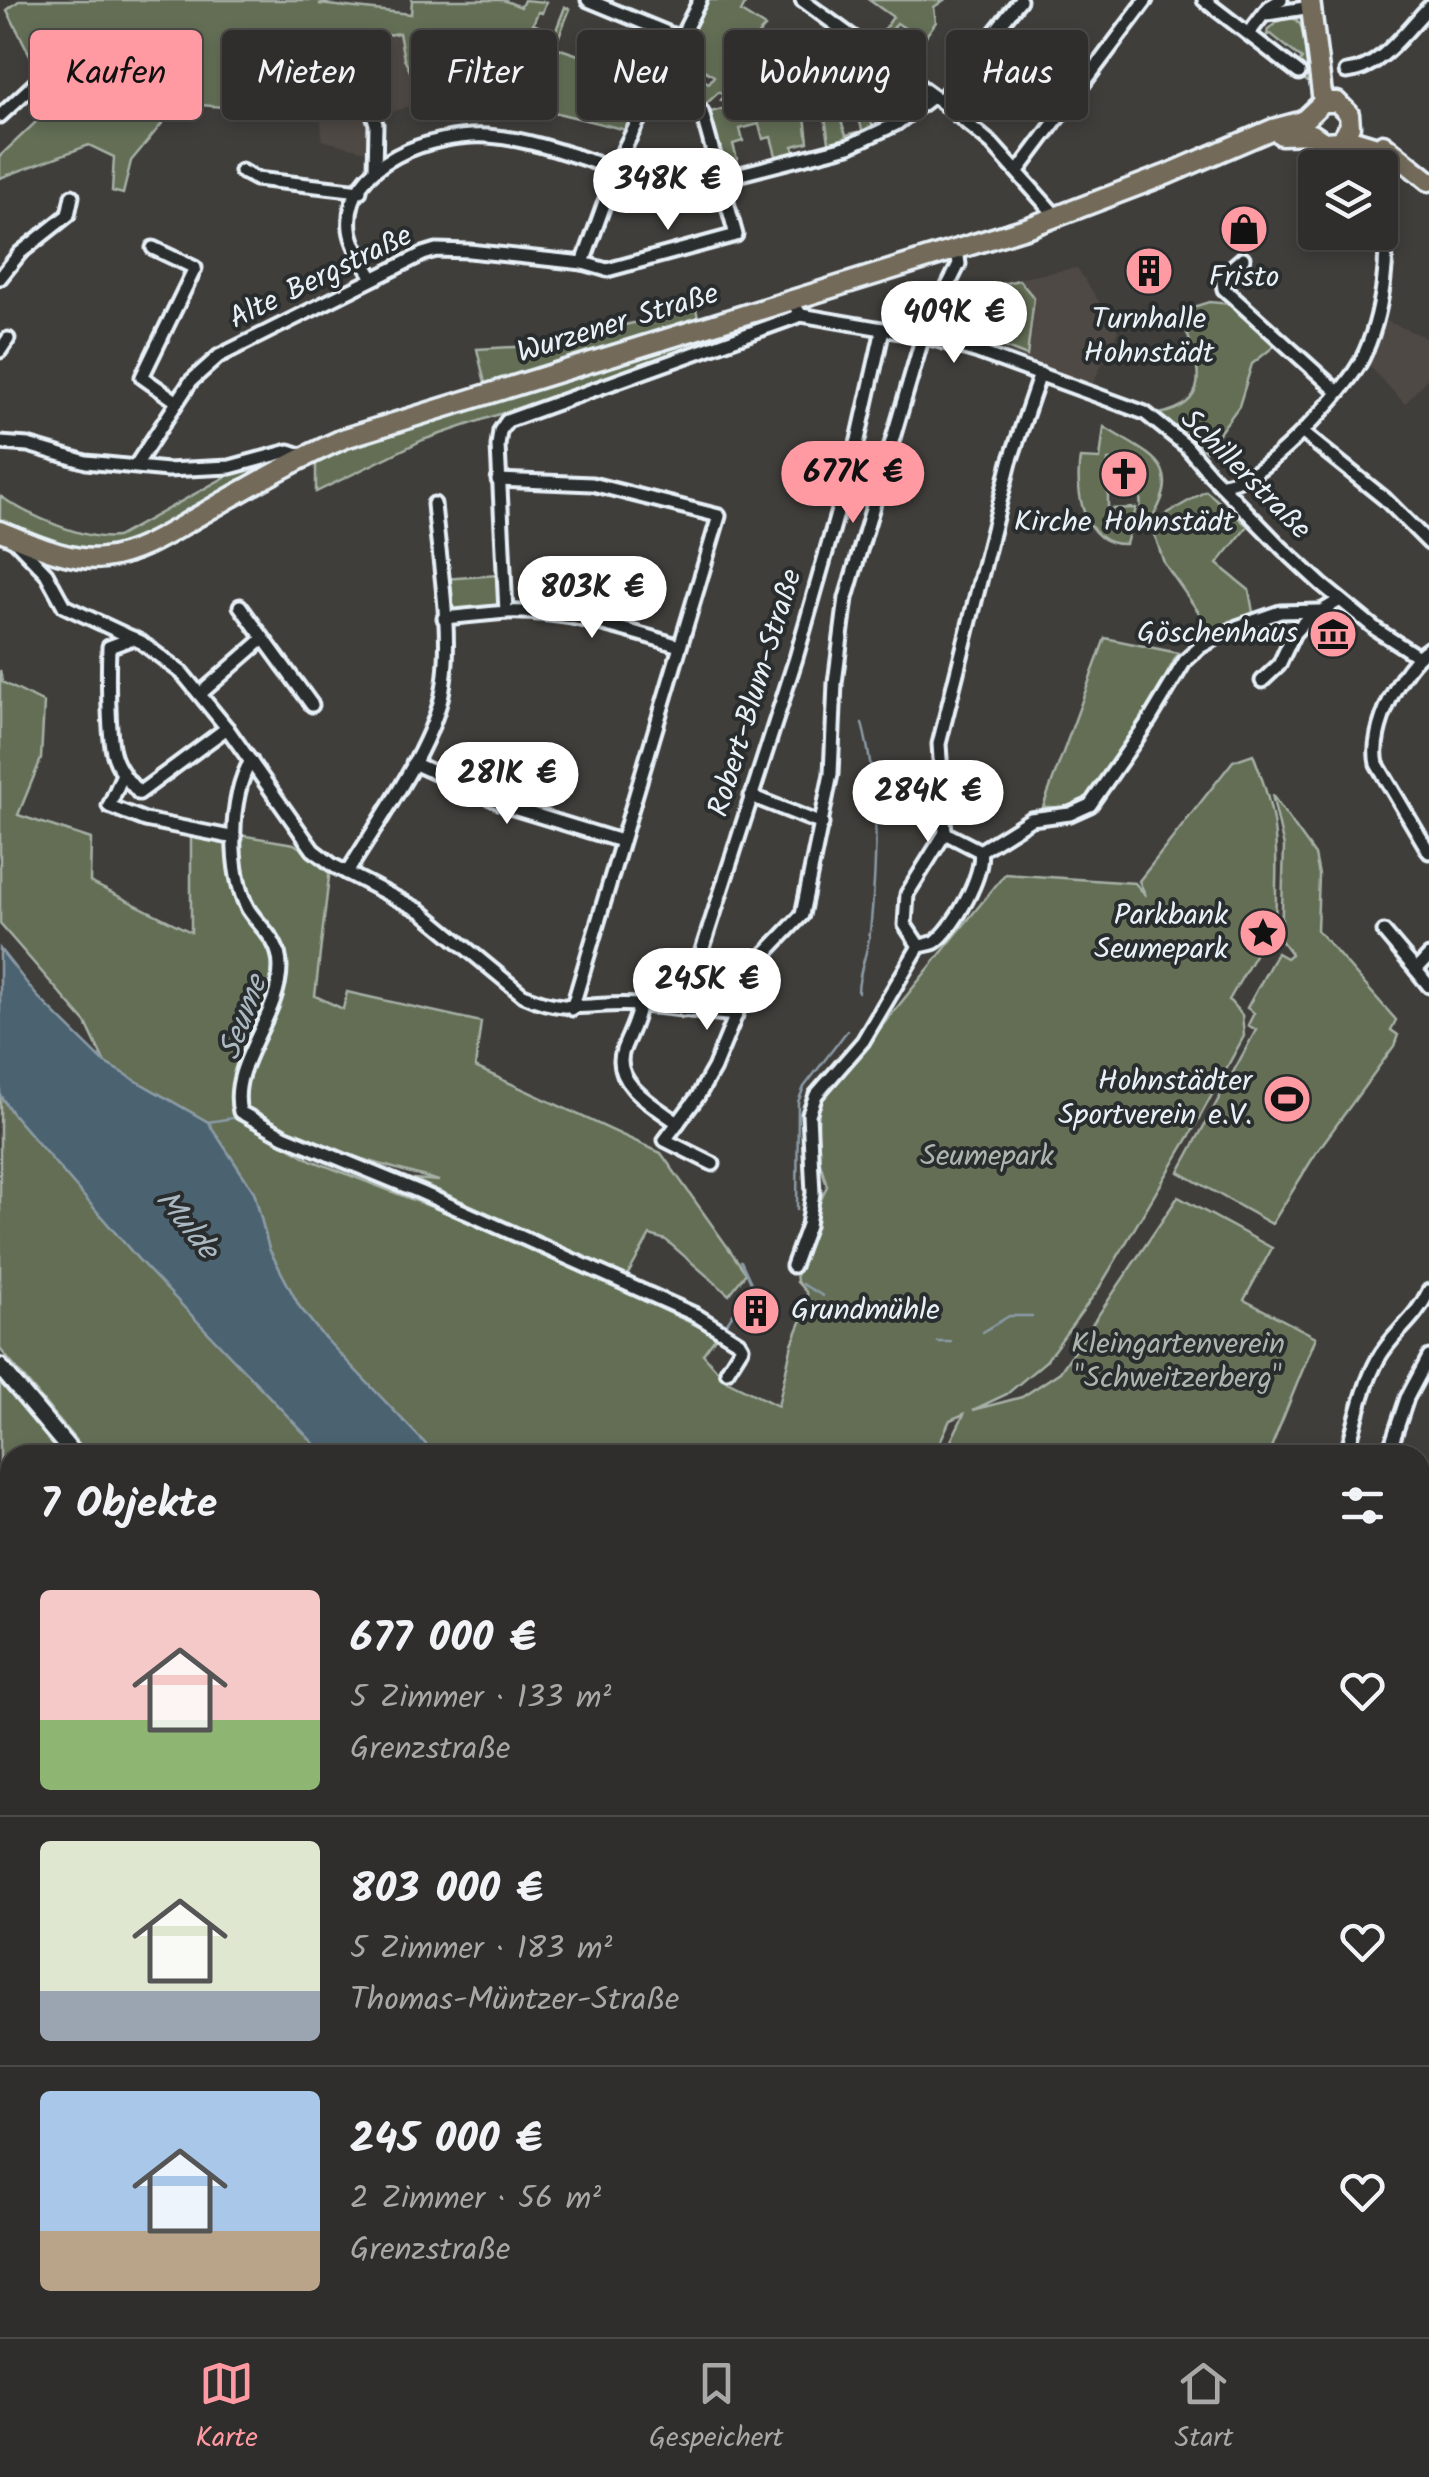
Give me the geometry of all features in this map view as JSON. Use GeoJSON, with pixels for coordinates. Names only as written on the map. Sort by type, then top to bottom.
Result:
{"type":"FeatureCollection","features":[{"type":"Feature","properties":{"kind":"main road","name":"Wurzener Straße"},"geometry":{"type":"LineString","coordinates":[[1311,3],[1318,47],[1325,56],[1330,102],[1347,110],[1346,132]]}},
{"type":"Feature","properties":{"kind":"main road"},"geometry":{"type":"LineString","coordinates":[[1310,126],[1312,109],[1330,102]]}},
{"type":"Feature","properties":{"kind":"main road","name":"Wurzener Straße"},"geometry":{"type":"LineString","coordinates":[[5,533],[76,556],[95,559],[120,554],[173,530],[304,456],[395,420],[796,307],[1057,217],[1263,135],[1310,126],[1324,142],[1346,132],[1390,151],[1429,180]]}},
{"type":"Feature","properties":{"kind":"main road"},"geometry":{"type":"LineString","coordinates":[[0,1367],[66,1445]]}},
{"type":"Feature","properties":{"kind":"street"},"geometry":{"type":"LineString","coordinates":[[588,0],[661,30]]}},
{"type":"Feature","properties":{"kind":"street"},"geometry":{"type":"LineString","coordinates":[[684,30],[700,0]]}},
{"type":"Feature","properties":{"kind":"street"},"geometry":{"type":"LineString","coordinates":[[802,0],[937,98],[1018,171],[1057,217]]}},
{"type":"Feature","properties":{"kind":"street"},"geometry":{"type":"LineString","coordinates":[[702,120],[721,179],[848,146],[896,124],[937,98],[1020,0]]}},
{"type":"Feature","properties":{"kind":"street"},"geometry":{"type":"LineString","coordinates":[[1018,171],[1146,0]]}},
{"type":"Feature","properties":{"kind":"street"},"geometry":{"type":"LineString","coordinates":[[1204,0],[1300,73]]}},
{"type":"Feature","properties":{"kind":"street"},"geometry":{"type":"LineString","coordinates":[[1250,32],[1269,7],[1281,0]]}},
{"type":"Feature","properties":{"kind":"street"},"geometry":{"type":"LineString","coordinates":[[1267,14],[1311,3]]}},
{"type":"Feature","properties":{"kind":"street"},"geometry":{"type":"LineString","coordinates":[[1346,72],[1359,71],[1375,62],[1429,7]]}},
{"type":"Feature","properties":{"kind":"street"},"geometry":{"type":"LineString","coordinates":[[0,116],[30,88]]}},
{"type":"Feature","properties":{"kind":"street"},"geometry":{"type":"LineString","coordinates":[[375,120],[376,170]]}},
{"type":"Feature","properties":{"kind":"street"},"geometry":{"type":"LineString","coordinates":[[582,263],[615,169],[639,120]]}},
{"type":"Feature","properties":{"kind":"street"},"geometry":{"type":"LineString","coordinates":[[373,278],[350,232],[360,191],[376,170],[424,145],[479,136],[513,140],[615,169]]}},
{"type":"Feature","properties":{"kind":"street"},"geometry":{"type":"LineString","coordinates":[[241,171],[256,179],[360,191]]}},
{"type":"Feature","properties":{"kind":"street","name":"Alte Bergstraße"},"geometry":{"type":"LineString","coordinates":[[136,465],[191,381],[219,356],[373,278],[436,250],[582,263],[607,270],[736,235],[721,179]]}},
{"type":"Feature","properties":{"kind":"street"},"geometry":{"type":"LineString","coordinates":[[0,278],[20,253],[68,215],[72,196]]}},
{"type":"Feature","properties":{"kind":"street"},"geometry":{"type":"LineString","coordinates":[[153,248],[195,268],[142,377],[176,401]]}},
{"type":"Feature","properties":{"kind":"street"},"geometry":{"type":"LineString","coordinates":[[713,1164],[665,1140],[714,1068],[758,961],[802,916],[833,756],[834,682],[846,598],[923,336],[959,264],[956,250]]}},
{"type":"Feature","properties":{"kind":"street"},"geometry":{"type":"LineString","coordinates":[[1221,485],[1250,476],[1303,433],[1360,363],[1376,312],[1386,250]]}},
{"type":"Feature","properties":{"kind":"street"},"geometry":{"type":"LineString","coordinates":[[1243,258],[1222,276],[1224,289],[1337,390]]}},
{"type":"Feature","properties":{"kind":"street"},"geometry":{"type":"LineString","coordinates":[[506,612],[498,480],[500,431],[507,421],[796,307]]}},
{"type":"Feature","properties":{"kind":"street","name":"Schillerstraße"},"geometry":{"type":"LineString","coordinates":[[796,307],[923,336],[1145,413],[1186,446],[1282,548],[1340,600],[1417,656]]}},
{"type":"Feature","properties":{"kind":"street","name":"Robert-Blum-Straße"},"geometry":{"type":"LineString","coordinates":[[683,1010],[796,658],[858,440],[883,329]]}},
{"type":"Feature","properties":{"kind":"street"},"geometry":{"type":"LineString","coordinates":[[0,350],[8,339]]}},
{"type":"Feature","properties":{"kind":"street"},"geometry":{"type":"LineString","coordinates":[[920,946],[905,925],[907,894],[945,833],[939,744],[1010,462],[1040,374]]}},
{"type":"Feature","properties":{"kind":"street"},"geometry":{"type":"LineString","coordinates":[[1303,433],[1385,499],[1429,544]]}},
{"type":"Feature","properties":{"kind":"street"},"geometry":{"type":"LineString","coordinates":[[0,443],[28,445],[86,462],[185,471],[230,467],[289,452],[304,456]]}},
{"type":"Feature","properties":{"kind":"street"},"geometry":{"type":"LineString","coordinates":[[498,480],[592,484],[720,516],[572,1009]]}},
{"type":"Feature","properties":{"kind":"street"},"geometry":{"type":"LineString","coordinates":[[347,874],[412,763],[444,688],[444,618],[434,504]]}},
{"type":"Feature","properties":{"kind":"street"},"geometry":{"type":"LineString","coordinates":[[5,533],[46,573],[64,606],[162,656],[200,694],[305,842],[347,874],[421,911],[523,994],[572,1009],[639,1005],[736,1015]]}},
{"type":"Feature","properties":{"kind":"street"},"geometry":{"type":"LineString","coordinates":[[1262,681],[1279,664],[1294,632],[1340,600]]}},
{"type":"Feature","properties":{"kind":"street"},"geometry":{"type":"LineString","coordinates":[[240,606],[312,705]]}},
{"type":"Feature","properties":{"kind":"street"},"geometry":{"type":"LineString","coordinates":[[444,618],[534,611],[588,618],[680,646]]}},
{"type":"Feature","properties":{"kind":"street"},"geometry":{"type":"LineString","coordinates":[[980,851],[1031,819],[1070,814],[1090,804],[1185,661],[1200,648],[1226,632],[1280,612],[1320,611]]}},
{"type":"Feature","properties":{"kind":"street"},"geometry":{"type":"LineString","coordinates":[[133,638],[114,642],[109,650],[113,754],[138,792],[227,728]]}},
{"type":"Feature","properties":{"kind":"street"},"geometry":{"type":"LineString","coordinates":[[200,694],[262,639]]}},
{"type":"Feature","properties":{"kind":"street"},"geometry":{"type":"LineString","coordinates":[[1429,648],[1417,656],[1384,714],[1377,733],[1375,758],[1429,852]]}},
{"type":"Feature","properties":{"kind":"street"},"geometry":{"type":"LineString","coordinates":[[251,761],[235,796],[234,838],[243,899],[272,936],[280,964],[279,984],[237,1087],[240,1112],[284,1136],[420,1192],[696,1316],[739,1342],[740,1354],[727,1371]]}},
{"type":"Feature","properties":{"kind":"street"},"geometry":{"type":"LineString","coordinates":[[412,763],[513,808],[620,841]]}},
{"type":"Feature","properties":{"kind":"street"},"geometry":{"type":"LineString","coordinates":[[123,774],[109,806],[144,820],[234,838]]}},
{"type":"Feature","properties":{"kind":"street"},"geometry":{"type":"LineString","coordinates":[[751,796],[822,824]]}},
{"type":"Feature","properties":{"kind":"street"},"geometry":{"type":"LineString","coordinates":[[945,833],[980,851]]}},
{"type":"Feature","properties":{"kind":"street"},"geometry":{"type":"LineString","coordinates":[[793,1266],[808,1225],[814,1193],[810,1114],[816,1095],[864,1040],[920,946],[934,942],[968,898],[982,860],[980,851]]}},
{"type":"Feature","properties":{"kind":"street"},"geometry":{"type":"LineString","coordinates":[[1384,932],[1429,986]]}},
{"type":"Feature","properties":{"kind":"street"},"geometry":{"type":"LineString","coordinates":[[1416,970],[1429,956]]}},
{"type":"Feature","properties":{"kind":"street"},"geometry":{"type":"LineString","coordinates":[[639,1005],[637,1020],[621,1054],[624,1070],[629,1084],[678,1123]]}},
{"type":"Feature","properties":{"kind":"street"},"geometry":{"type":"LineString","coordinates":[[1349,1445],[1377,1361],[1385,1347],[1414,1318],[1429,1290]]}},
{"type":"Feature","properties":{"kind":"street"},"geometry":{"type":"LineString","coordinates":[[1391,1445],[1407,1398],[1429,1357]]}},
{"type":"Feature","properties":{"kind":"shaded area"},"geometry":{"type":"Polygon","coordinates":[[[400,33],[404,59],[411,73],[411,105],[391,113],[391,35],[400,33]]]}},
{"type":"Feature","properties":{"kind":"shaded area"},"geometry":{"type":"Polygon","coordinates":[[[321,120],[378,120],[370,152],[322,140],[321,120]]]}},
{"type":"Feature","properties":{"kind":"shaded area"},"geometry":{"type":"Polygon","coordinates":[[[1077,268],[1118,331],[1092,385],[976,339],[1000,282],[1077,268]]]}},
{"type":"Feature","properties":{"kind":"shaded area"},"geometry":{"type":"Polygon","coordinates":[[[1379,318],[1429,342],[1429,376],[1405,404],[1365,361],[1379,318]]]}},
{"type":"Feature","properties":{"kind":"green space"},"geometry":{"type":"Polygon","coordinates":[[[20,0],[340,0],[319,4],[411,14],[412,0],[503,0],[521,7],[524,0],[546,2],[533,24],[548,30],[492,26],[504,30],[411,30],[411,73],[399,33],[391,34],[391,30],[222,30],[222,107],[202,105],[202,30],[30,30],[30,55],[7,10],[20,0]]]}},
{"type":"Feature","properties":{"kind":"green space"},"geometry":{"type":"Polygon","coordinates":[[[704,0],[747,0],[741,12],[765,27],[724,30],[724,96],[719,92],[705,105],[704,80],[709,83],[714,76],[704,70],[704,30],[688,30],[704,0]]]}},
{"type":"Feature","properties":{"kind":"green space"},"geometry":{"type":"Polygon","coordinates":[[[869,0],[944,0],[934,7],[936,22],[926,36],[926,30],[908,30],[897,23],[892,30],[884,30],[893,17],[869,0]]]}},
{"type":"Feature","properties":{"kind":"green space"},"geometry":{"type":"Polygon","coordinates":[[[565,7],[570,9],[557,41],[556,30],[565,7]]]}},
{"type":"Feature","properties":{"kind":"green space"},"geometry":{"type":"Polygon","coordinates":[[[1286,16],[1301,26],[1315,88],[1304,79],[1298,65],[1302,59],[1271,34],[1267,35],[1268,29],[1286,16]]]}},
{"type":"Feature","properties":{"kind":"green space"},"geometry":{"type":"Polygon","coordinates":[[[557,48],[577,55],[577,118],[557,113],[557,48]]]}},
{"type":"Feature","properties":{"kind":"green space"},"geometry":{"type":"Polygon","coordinates":[[[724,108],[724,120],[805,120],[808,142],[793,146],[796,156],[777,159],[771,137],[763,139],[759,124],[740,129],[743,141],[733,144],[740,170],[730,173],[722,168],[707,113],[724,108]]]}},
{"type":"Feature","properties":{"kind":"green space"},"geometry":{"type":"Polygon","coordinates":[[[38,120],[165,120],[131,161],[123,194],[112,191],[114,157],[89,145],[0,178],[0,156],[38,120]]]}},
{"type":"Feature","properties":{"kind":"green space"},"geometry":{"type":"Polygon","coordinates":[[[586,120],[631,120],[626,130],[586,120]]]}},
{"type":"Feature","properties":{"kind":"green space"},"geometry":{"type":"Polygon","coordinates":[[[825,120],[841,120],[846,135],[858,132],[860,137],[830,147],[825,120]]]}},
{"type":"Feature","properties":{"kind":"green space"},"geometry":{"type":"Polygon","coordinates":[[[859,120],[870,120],[875,131],[864,136],[859,120]]]}},
{"type":"Feature","properties":{"kind":"green space"},"geometry":{"type":"Polygon","coordinates":[[[1019,280],[1034,298],[1027,356],[979,337],[1001,284],[1019,280]]]}},
{"type":"Feature","properties":{"kind":"green space"},"geometry":{"type":"Polygon","coordinates":[[[1209,302],[1231,304],[1277,344],[1252,364],[1239,406],[1206,451],[1159,414],[1191,399],[1198,374],[1180,311],[1209,302]]]}},
{"type":"Feature","properties":{"kind":"green space"},"geometry":{"type":"Polygon","coordinates":[[[696,309],[699,322],[485,383],[477,349],[531,346],[696,309]]]}},
{"type":"Feature","properties":{"kind":"green space"},"geometry":{"type":"Polygon","coordinates":[[[763,315],[765,324],[423,440],[316,492],[316,458],[347,443],[763,315]]]}},
{"type":"Feature","properties":{"kind":"green space"},"geometry":{"type":"Polygon","coordinates":[[[1104,427],[1149,455],[1164,475],[1160,505],[1148,525],[1141,525],[1134,460],[1108,460],[1108,509],[1136,508],[1126,544],[1100,536],[1091,526],[1081,500],[1080,458],[1100,459],[1104,427]]]}},
{"type":"Feature","properties":{"kind":"green space"},"geometry":{"type":"Polygon","coordinates":[[[277,460],[137,543],[120,548],[67,548],[0,523],[0,496],[57,525],[89,535],[117,537],[229,475],[277,460]]]}},
{"type":"Feature","properties":{"kind":"green space"},"geometry":{"type":"Polygon","coordinates":[[[1206,491],[1248,526],[1217,564],[1249,590],[1254,618],[1214,634],[1164,563],[1153,530],[1168,513],[1206,491]]]}},
{"type":"Feature","properties":{"kind":"green space"},"geometry":{"type":"Polygon","coordinates":[[[498,575],[496,608],[451,610],[444,579],[498,575]]]}},
{"type":"Feature","properties":{"kind":"green space"},"geometry":{"type":"Polygon","coordinates":[[[1105,638],[1178,653],[1133,732],[1092,792],[1073,805],[1043,807],[1105,638]]]}},
{"type":"Feature","properties":{"kind":"green space"},"geometry":{"type":"Polygon","coordinates":[[[0,670],[2,682],[44,703],[41,759],[18,815],[91,839],[90,882],[191,932],[191,827],[294,844],[330,868],[315,996],[343,1009],[347,992],[481,1022],[475,1067],[661,1153],[746,1273],[729,1295],[666,1240],[650,1235],[627,1276],[413,1179],[439,1181],[257,1129],[311,1160],[501,1234],[717,1335],[703,1354],[727,1381],[778,1406],[792,1344],[808,1305],[806,1292],[797,1282],[795,1260],[827,1186],[817,1152],[819,1104],[1005,874],[1135,883],[1146,896],[1139,881],[1233,761],[1253,754],[1272,817],[1276,905],[1271,938],[1256,930],[1263,941],[1229,1000],[1242,1015],[1244,1036],[1099,1288],[1046,1361],[1007,1394],[973,1410],[1022,1397],[1060,1372],[1178,1197],[1272,1248],[1244,1300],[1316,1337],[1272,1445],[949,1445],[964,1414],[950,1420],[939,1445],[426,1445],[299,1306],[269,1249],[254,1192],[208,1122],[105,1063],[86,1023],[0,924],[0,670]]]}},
{"type":"Feature","properties":{"kind":"green space","name":"Hohnstädter Sportverein e.V."},"geometry":{"type":"Polygon","coordinates":[[[1272,795],[1315,855],[1319,875],[1317,930],[1396,1020],[1391,1030],[1398,1035],[1272,1224],[1179,1172],[1256,1030],[1248,1025],[1254,1013],[1247,1008],[1277,953],[1286,958],[1291,954],[1281,940],[1284,847],[1272,795]]]}},
{"type":"Feature","properties":{"kind":"green space"},"geometry":{"type":"Polygon","coordinates":[[[0,1095],[139,1260],[315,1445],[80,1445],[0,1349],[0,1095]]]}},
{"type":"Feature","properties":{"kind":"green space"},"geometry":{"type":"Polygon","coordinates":[[[0,1379],[57,1445],[0,1445],[0,1379]]]}},
{"type":"Feature","properties":{"kind":"water","name":"Mulde"},"geometry":{"type":"Polygon","coordinates":[[[0,949],[37,996],[105,1063],[208,1122],[254,1192],[269,1249],[299,1306],[426,1445],[315,1445],[139,1260],[0,1095],[0,949]]]}},
{"type":"Feature","properties":{"kind":"waterway"},"geometry":{"type":"LineString","coordinates":[[858,992],[870,932],[875,853],[872,775],[862,723]]}},
{"type":"Feature","properties":{"kind":"waterway","name":"Seume"},"geometry":{"type":"LineString","coordinates":[[284,983],[286,960]]}},
{"type":"Feature","properties":{"kind":"waterway"},"geometry":{"type":"LineString","coordinates":[[797,1210],[798,1102],[804,1087],[847,1031]]}},
{"type":"Feature","properties":{"kind":"waterway","name":"Seume"},"geometry":{"type":"LineString","coordinates":[[246,1081],[261,1042]]}},
{"type":"Feature","properties":{"kind":"waterway","name":"Seume"},"geometry":{"type":"LineString","coordinates":[[208,1122],[233,1118]]}},
{"type":"Feature","properties":{"kind":"waterway"},"geometry":{"type":"LineString","coordinates":[[727,1323],[752,1285],[741,1261]]}},
{"type":"Feature","properties":{"kind":"waterway"},"geometry":{"type":"LineString","coordinates":[[802,1284],[823,1296]]}},
{"type":"Feature","properties":{"kind":"waterway"},"geometry":{"type":"LineString","coordinates":[[880,1298],[902,1312]]}},
{"type":"Feature","properties":{"kind":"waterway"},"geometry":{"type":"LineString","coordinates":[[983,1332],[1009,1316],[1032,1316]]}},
{"type":"Feature","properties":{"kind":"waterway"},"geometry":{"type":"LineString","coordinates":[[938,1342],[951,1342]]}},
{"type":"Feature","properties":{"kind":"place","name":"Fristo"},"geometry":{"type":"Point","coordinates":[1244,229]}},
{"type":"Feature","properties":{"kind":"place","name":"Turnhalle Hohnstädt"},"geometry":{"type":"Point","coordinates":[1149,271]}},
{"type":"Feature","properties":{"kind":"place","name":"Kirche Hohnstädt"},"geometry":{"type":"Point","coordinates":[1124,474]}},
{"type":"Feature","properties":{"kind":"place","name":"Göschenhaus"},"geometry":{"type":"Point","coordinates":[1333,634]}},
{"type":"Feature","properties":{"kind":"place","name":"Parkbank Seumepark"},"geometry":{"type":"Point","coordinates":[1263,933]}},
{"type":"Feature","properties":{"kind":"place","name":"Hohnstädter Sportverein e.V."},"geometry":{"type":"Point","coordinates":[1287,1099]}},
{"type":"Feature","properties":{"kind":"place","name":"Grundmühle"},"geometry":{"type":"Point","coordinates":[756,1311]}},
{"type":"Feature","properties":{"kind":"park label","name":"Seumepark"},"geometry":{"type":"Point","coordinates":[987,1157]}},
{"type":"Feature","properties":{"kind":"park label","name":"Kleingartenverein \"Schweitzerberg\""},"geometry":{"type":"Point","coordinates":[1178,1362]}}]}
